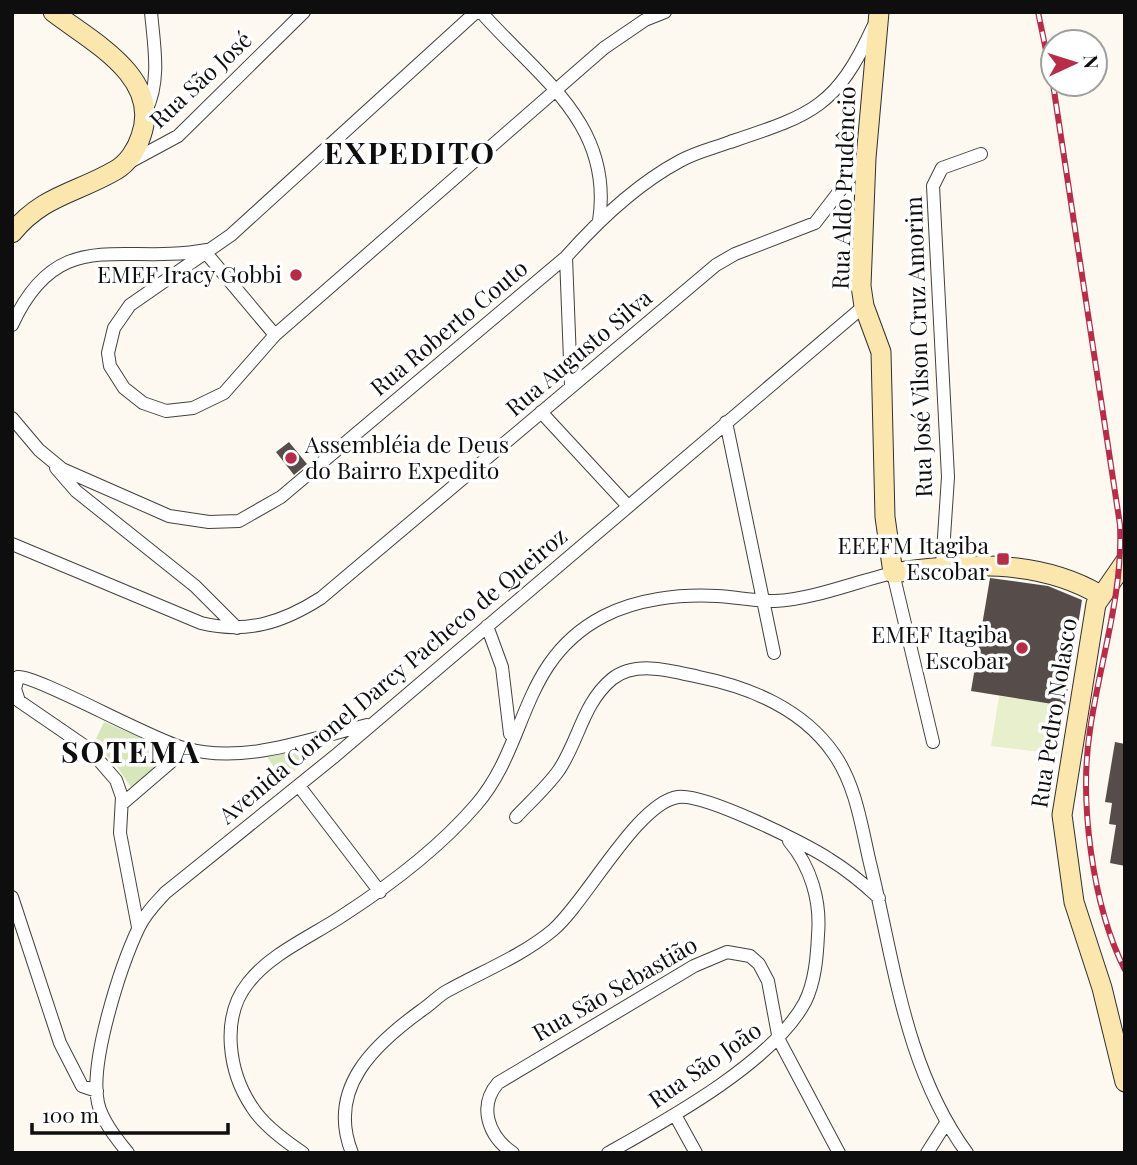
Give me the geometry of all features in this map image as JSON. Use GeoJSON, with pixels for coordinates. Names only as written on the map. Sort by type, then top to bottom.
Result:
{"type":"FeatureCollection","features":[{"type":"Feature","properties":{"kind":"street"},"geometry":{"type":"LineString","coordinates":[[53,12],[116,59],[136,84],[146,111]]}},
{"type":"Feature","properties":{"kind":"street"},"geometry":{"type":"LineString","coordinates":[[12,233],[44,202],[119,168],[140,141],[146,111],[152,100],[156,69],[151,12]]}},
{"type":"Feature","properties":{"kind":"street","name":"Rua São José"},"geometry":{"type":"LineString","coordinates":[[119,168],[178,136],[304,12]]}},
{"type":"Feature","properties":{"kind":"street"},"geometry":{"type":"LineString","coordinates":[[598,221],[602,183],[595,151],[557,90],[479,12],[210,251],[143,295],[121,316],[114,328],[108,353],[110,366],[124,388],[154,408],[177,411],[193,408],[224,393],[275,335],[557,90],[616,38],[657,13]]}},
{"type":"Feature","properties":{"kind":"street","name":"Rua Aldo Prudêncio"},"geometry":{"type":"LineString","coordinates":[[879,13],[866,158],[861,274],[864,306],[876,333],[881,360],[885,517],[893,573]]}},
{"type":"Feature","properties":{"kind":"street","name":"Rua Roberto Couto"},"geometry":{"type":"LineString","coordinates":[[12,418],[50,460],[62,469],[169,516],[209,522],[239,521],[281,497],[566,257],[598,221],[678,162],[797,119],[816,109],[847,77],[879,13]]}},
{"type":"Feature","properties":{"kind":"street","name":"Rua José Vilson Cruz Amorim"},"geometry":{"type":"LineString","coordinates":[[942,567],[948,468],[933,186],[942,168],[981,155]]}},
{"type":"Feature","properties":{"kind":"street","name":"Rua Augusto Silva"},"geometry":{"type":"LineString","coordinates":[[12,544],[184,618],[237,628],[279,621],[321,597],[725,259],[815,223],[866,158]]}},
{"type":"Feature","properties":{"kind":"street"},"geometry":{"type":"LineString","coordinates":[[12,324],[28,292],[59,265],[101,254],[210,251]]}},
{"type":"Feature","properties":{"kind":"street"},"geometry":{"type":"LineString","coordinates":[[210,251],[275,335]]}},
{"type":"Feature","properties":{"kind":"street"},"geometry":{"type":"LineString","coordinates":[[566,257],[571,386]]}},
{"type":"Feature","properties":{"kind":"street","name":"Avenida Coronel Darcy Pacheco de Queiroz"},"geometry":{"type":"LineString","coordinates":[[128,1153],[102,1114],[97,1091],[112,1003],[138,927],[165,893],[299,786],[864,306]]}},
{"type":"Feature","properties":{"kind":"street"},"geometry":{"type":"LineString","coordinates":[[541,412],[628,506]]}},
{"type":"Feature","properties":{"kind":"street"},"geometry":{"type":"LineString","coordinates":[[726,422],[774,653]]}},
{"type":"Feature","properties":{"kind":"street"},"geometry":{"type":"LineString","coordinates":[[50,460],[76,491],[188,580],[237,628]]}},
{"type":"Feature","properties":{"kind":"street","name":"Rua Pedro Nolasco"},"geometry":{"type":"LineString","coordinates":[[1125,562],[1100,595],[1094,610],[1064,792],[1062,833],[1074,902],[1102,988],[1125,1082]]}},
{"type":"Feature","properties":{"kind":"street"},"geometry":{"type":"LineString","coordinates":[[303,1153],[253,1110],[243,1093],[232,1058],[232,1021],[247,983],[263,968],[380,892],[476,805],[491,787],[523,709],[544,671],[570,640],[588,625],[617,610],[667,597],[716,596],[762,600],[799,597],[893,573],[942,567],[995,566],[1039,571],[1074,580],[1100,595]]}},
{"type":"Feature","properties":{"kind":"street"},"geometry":{"type":"LineString","coordinates":[[893,573],[933,742]]}},
{"type":"Feature","properties":{"kind":"street"},"geometry":{"type":"LineString","coordinates":[[487,626],[502,667],[508,695],[510,739],[506,754]]}},
{"type":"Feature","properties":{"kind":"street"},"geometry":{"type":"LineString","coordinates":[[516,817],[558,771],[589,705],[613,678],[625,672],[650,668],[723,682],[747,689],[789,712],[823,740],[834,754],[855,802],[913,1047],[924,1080],[946,1123],[967,1153]]}},
{"type":"Feature","properties":{"kind":"street"},"geometry":{"type":"LineString","coordinates":[[138,927],[118,823],[122,804],[116,780],[101,760],[18,699],[15,684],[18,677],[38,681],[144,734],[186,749],[261,751],[370,724]]}},
{"type":"Feature","properties":{"kind":"street"},"geometry":{"type":"LineString","coordinates":[[122,804],[186,749]]}},
{"type":"Feature","properties":{"kind":"street"},"geometry":{"type":"LineString","coordinates":[[299,786],[380,892]]}},
{"type":"Feature","properties":{"kind":"street"},"geometry":{"type":"LineString","coordinates":[[352,1153],[345,1123],[350,1089],[357,1072],[380,1042],[444,992],[535,945],[553,930],[568,917],[636,826],[660,805],[680,797],[690,797],[784,836],[830,859],[879,898]]}},
{"type":"Feature","properties":{"kind":"street","name":"Rua São João"},"geometry":{"type":"LineString","coordinates":[[608,1153],[675,1115],[779,1040],[797,1015],[812,984],[819,923],[818,905],[807,869],[784,836]]}},
{"type":"Feature","properties":{"kind":"street"},"geometry":{"type":"LineString","coordinates":[[12,897],[60,1043],[82,1086],[97,1091]]}},
{"type":"Feature","properties":{"kind":"street","name":"Rua São Sebastião"},"geometry":{"type":"LineString","coordinates":[[513,1153],[493,1131],[487,1116],[487,1100],[498,1083],[716,955],[739,953],[759,964],[768,981],[779,1040],[839,1153]]}},
{"type":"Feature","properties":{"kind":"street"},"geometry":{"type":"LineString","coordinates":[[675,1115],[696,1153]]}},
{"type":"Feature","properties":{"kind":"street"},"geometry":{"type":"LineString","coordinates":[[927,1153],[946,1123]]}},
{"type":"Feature","properties":{"kind":"green space"},"geometry":{"type":"Polygon","coordinates":[[[999,696],[1065,706],[1057,754],[991,746],[999,696]]]}},
{"type":"Feature","properties":{"kind":"green space"},"geometry":{"type":"Polygon","coordinates":[[[104,722],[168,749],[172,754],[133,790],[113,761],[93,745],[104,722]]]}},
{"type":"Feature","properties":{"kind":"green space"},"geometry":{"type":"Polygon","coordinates":[[[335,738],[283,780],[265,754],[335,738]]]}},
{"type":"Feature","properties":{"kind":"building","name":"Assembléia de Deus do Bairro Expedito"},"geometry":{"type":"Polygon","coordinates":[[[289,442],[307,464],[294,475],[276,452],[289,442]]]}},
{"type":"Feature","properties":{"kind":"building"},"geometry":{"type":"Polygon","coordinates":[[[990,578],[1048,586],[1082,600],[1065,706],[971,691],[990,578]]]}},
{"type":"Feature","properties":{"kind":"building"},"geometry":{"type":"Polygon","coordinates":[[[1115,742],[1125,744],[1125,866],[1110,863],[1116,825],[1109,824],[1112,803],[1105,802],[1115,742]]]}},
{"type":"Feature","properties":{"kind":"railway"},"geometry":{"type":"LineString","coordinates":[[1038,12],[1041,28]]}},
{"type":"Feature","properties":{"kind":"railway"},"geometry":{"type":"LineString","coordinates":[[1055,98],[1120,525],[1118,577],[1090,730],[1086,788],[1091,852],[1097,884],[1104,915],[1125,970]]}},
{"type":"Feature","properties":{"kind":"place","name":"EMEF Iracy Gobbi"},"geometry":{"type":"Point","coordinates":[296,275]}},
{"type":"Feature","properties":{"kind":"place","name":"Assembléia de Deus do Bairro Expedito"},"geometry":{"type":"Point","coordinates":[291,458]}},
{"type":"Feature","properties":{"kind":"place","name":"EEEFM Itagiba Escobar"},"geometry":{"type":"Point","coordinates":[1003,559]}},
{"type":"Feature","properties":{"kind":"place","name":"EMEF Itagiba Escobar"},"geometry":{"type":"Point","coordinates":[1022,648]}},
{"type":"Feature","properties":{"kind":"district","name":"EXPEDITO"},"geometry":{"type":"Point","coordinates":[410,154]}},
{"type":"Feature","properties":{"kind":"district","name":"SOTEMA"},"geometry":{"type":"Point","coordinates":[131,753]}}]}
